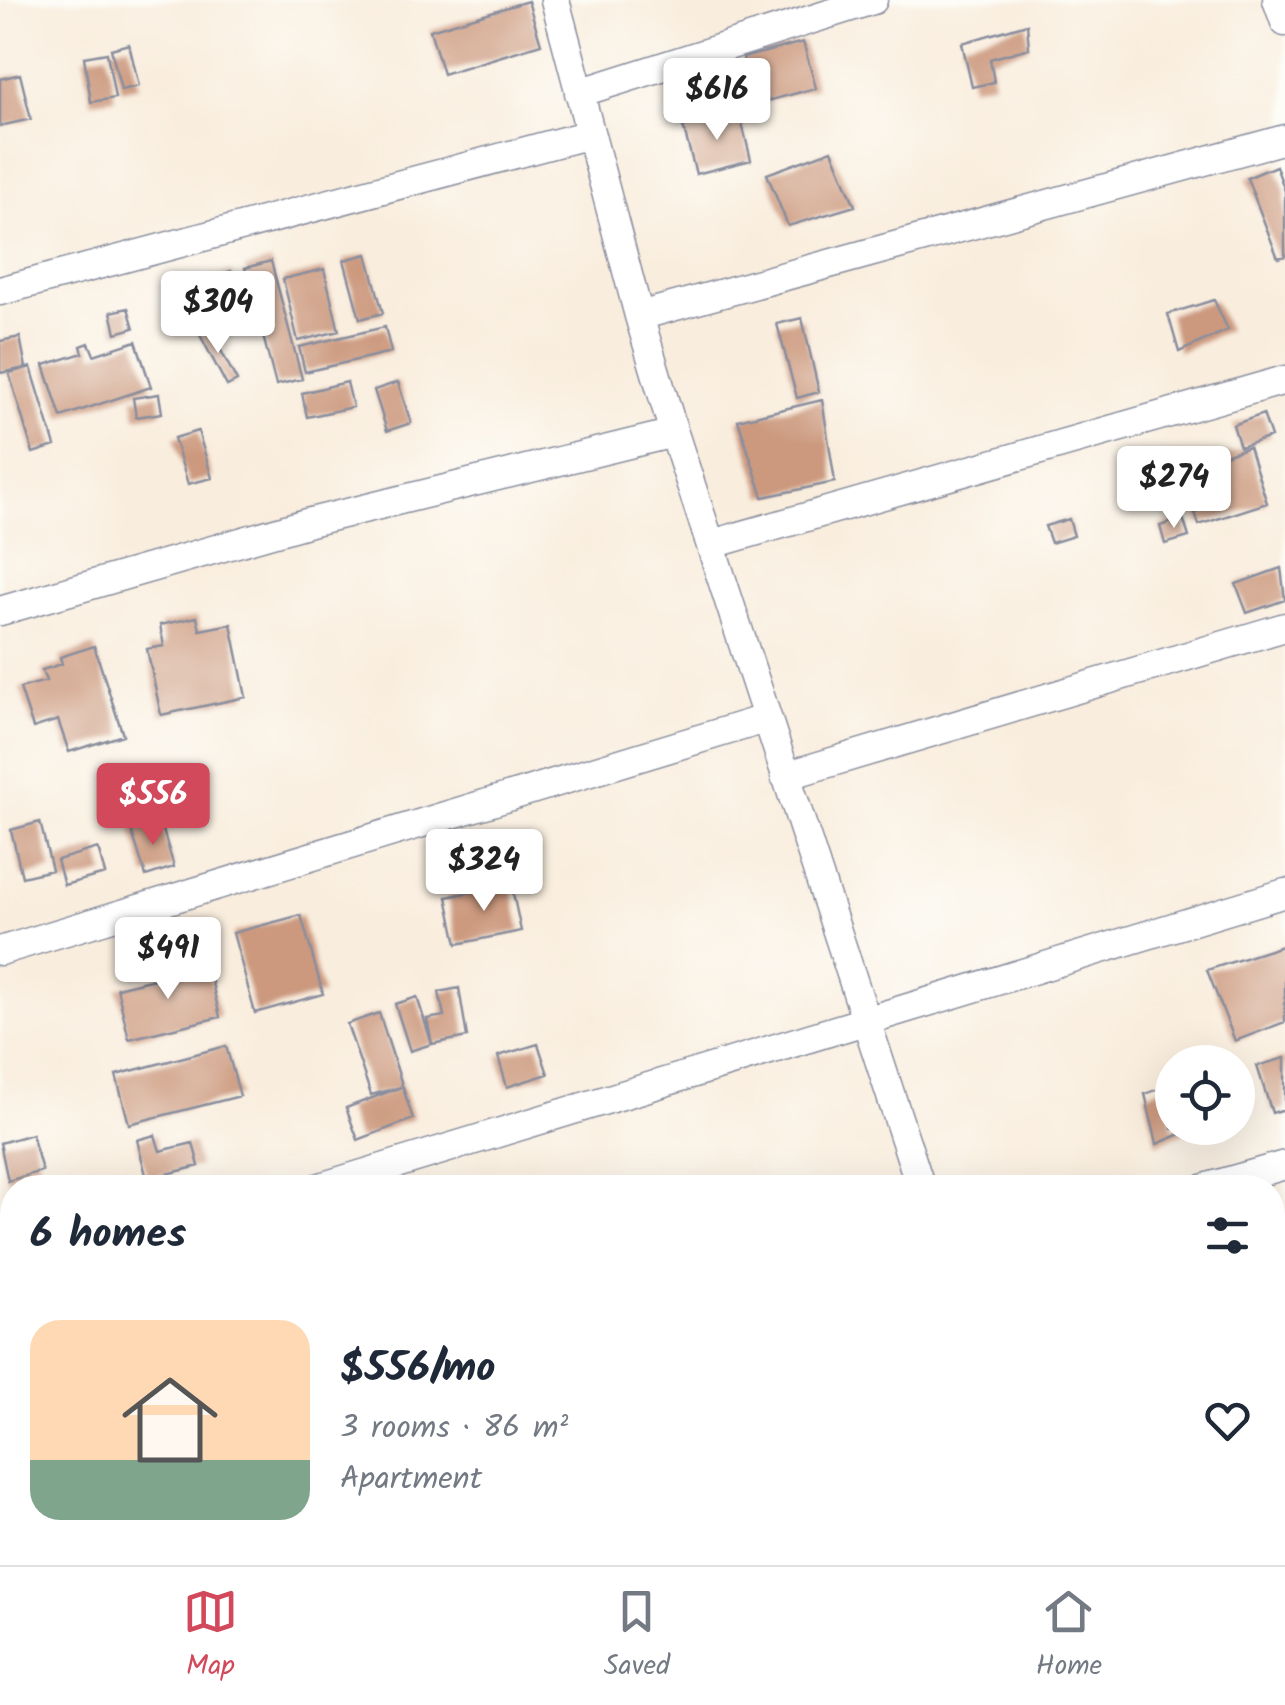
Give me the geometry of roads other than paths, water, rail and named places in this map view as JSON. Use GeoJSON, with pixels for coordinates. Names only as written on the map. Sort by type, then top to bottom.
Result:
{"type":"FeatureCollection","features":[{"type":"Feature","properties":{"kind":"street"},"geometry":{"type":"LineString","coordinates":[[555,0],[674,433],[916,1175]]}},
{"type":"Feature","properties":{"kind":"street"},"geometry":{"type":"LineString","coordinates":[[579,94],[873,0]]}},
{"type":"Feature","properties":{"kind":"street"},"geometry":{"type":"LineString","coordinates":[[1277,0],[1285,22]]}},
{"type":"Feature","properties":{"kind":"street"},"geometry":{"type":"LineString","coordinates":[[0,292],[590,134]]}},
{"type":"Feature","properties":{"kind":"street"},"geometry":{"type":"LineString","coordinates":[[639,316],[1285,139]]}},
{"type":"Feature","properties":{"kind":"street"},"geometry":{"type":"LineString","coordinates":[[712,544],[1285,380]]}},
{"type":"Feature","properties":{"kind":"street"},"geometry":{"type":"LineString","coordinates":[[0,611],[310,522],[674,433]]}},
{"type":"Feature","properties":{"kind":"street"},"geometry":{"type":"LineString","coordinates":[[785,776],[1285,627]]}},
{"type":"Feature","properties":{"kind":"street"},"geometry":{"type":"LineString","coordinates":[[0,952],[766,718]]}},
{"type":"Feature","properties":{"kind":"street"},"geometry":{"type":"LineString","coordinates":[[360,1175],[1285,894]]}},
{"type":"Feature","properties":{"kind":"street"},"geometry":{"type":"LineString","coordinates":[[1250,1175],[1285,1165]]}}]}
